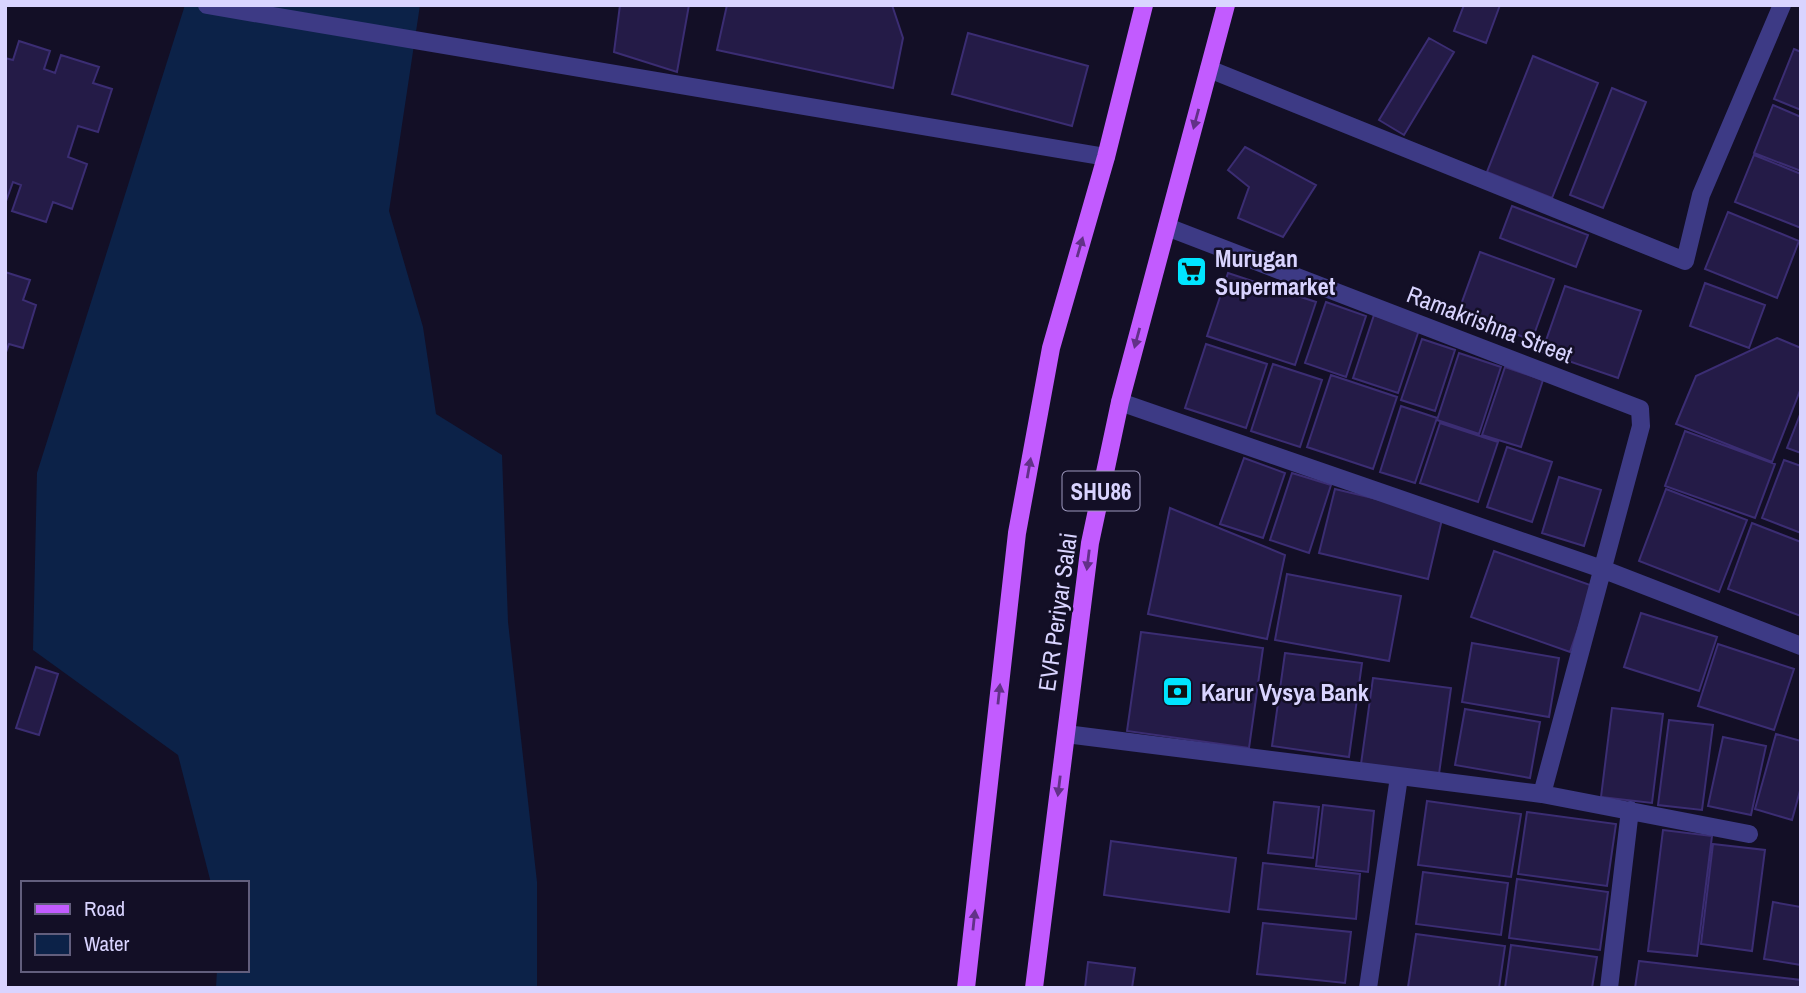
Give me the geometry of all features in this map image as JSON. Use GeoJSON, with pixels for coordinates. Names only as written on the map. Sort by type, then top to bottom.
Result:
{"type":"FeatureCollection","features":[{"type":"Feature","properties":{"kind":"main road","name":"EVR Periyar Salai"},"geometry":{"type":"LineString","coordinates":[[966,988],[1017,533],[1051,348],[1106,157],[1144,5]]}},
{"type":"Feature","properties":{"kind":"main road","name":"EVR Periyar Salai"},"geometry":{"type":"LineString","coordinates":[[1034,988],[1090,543],[1120,401],[1226,5]]}},
{"type":"Feature","properties":{"kind":"street"},"geometry":{"type":"LineString","coordinates":[[207,5],[1106,157]]}},
{"type":"Feature","properties":{"kind":"street"},"geometry":{"type":"LineString","coordinates":[[1209,69],[1685,261],[1701,195],[1782,5]]}},
{"type":"Feature","properties":{"kind":"street","name":"Ramakrishna Street"},"geometry":{"type":"LineString","coordinates":[[1167,227],[1640,409],[1641,426],[1602,569]]}},
{"type":"Feature","properties":{"kind":"street"},"geometry":{"type":"LineString","coordinates":[[1120,401],[1602,569],[1801,646]]}},
{"type":"Feature","properties":{"kind":"street"},"geometry":{"type":"LineString","coordinates":[[1542,794],[1602,569]]}},
{"type":"Feature","properties":{"kind":"street"},"geometry":{"type":"LineString","coordinates":[[1066,734],[1542,794],[1749,834]]}},
{"type":"Feature","properties":{"kind":"street"},"geometry":{"type":"LineString","coordinates":[[1368,988],[1399,777]]}},
{"type":"Feature","properties":{"kind":"street"},"geometry":{"type":"LineString","coordinates":[[1609,988],[1630,810]]}},
{"type":"Feature","properties":{"kind":"water"},"geometry":{"type":"Polygon","coordinates":[[[185,5],[420,5],[389,211],[423,327],[436,414],[502,455],[508,622],[537,882],[537,988],[216,988],[217,972],[248,972],[248,881],[210,881],[178,755],[33,650],[37,473],[185,5]]]}},
{"type":"Feature","properties":{"kind":"building"},"geometry":{"type":"Polygon","coordinates":[[[620,5],[689,5],[677,72],[614,52],[620,5]]]}},
{"type":"Feature","properties":{"kind":"building"},"geometry":{"type":"Polygon","coordinates":[[[727,5],[892,5],[903,38],[893,88],[717,50],[727,5]]]}},
{"type":"Feature","properties":{"kind":"building"},"geometry":{"type":"Polygon","coordinates":[[[1464,5],[1500,5],[1486,43],[1454,31],[1464,5]]]}},
{"type":"Feature","properties":{"kind":"building"},"geometry":{"type":"Polygon","coordinates":[[[968,33],[1088,66],[1072,126],[952,94],[968,33]]]}},
{"type":"Feature","properties":{"kind":"building"},"geometry":{"type":"Polygon","coordinates":[[[1429,38],[1454,52],[1404,135],[1379,120],[1429,38]]]}},
{"type":"Feature","properties":{"kind":"building"},"geometry":{"type":"Polygon","coordinates":[[[19,41],[50,51],[44,69],[55,73],[61,55],[99,67],[93,83],[112,89],[98,132],[78,126],[68,157],[87,164],[72,209],[53,202],[46,222],[12,211],[21,185],[13,182],[5,204],[5,58],[13,60],[19,41]]]}},
{"type":"Feature","properties":{"kind":"building"},"geometry":{"type":"Polygon","coordinates":[[[1794,49],[1801,52],[1801,110],[1774,99],[1794,49]]]}},
{"type":"Feature","properties":{"kind":"building"},"geometry":{"type":"Polygon","coordinates":[[[1533,56],[1598,83],[1552,198],[1487,172],[1533,56]]]}},
{"type":"Feature","properties":{"kind":"building"},"geometry":{"type":"Polygon","coordinates":[[[1612,88],[1646,102],[1603,208],[1570,195],[1612,88]]]}},
{"type":"Feature","properties":{"kind":"building"},"geometry":{"type":"Polygon","coordinates":[[[1773,105],[1801,117],[1801,171],[1754,153],[1773,105]]]}},
{"type":"Feature","properties":{"kind":"building"},"geometry":{"type":"Polygon","coordinates":[[[1245,147],[1316,185],[1283,237],[1238,218],[1249,187],[1228,170],[1245,147]]]}},
{"type":"Feature","properties":{"kind":"building"},"geometry":{"type":"Polygon","coordinates":[[[1754,155],[1801,174],[1801,228],[1735,202],[1754,155]]]}},
{"type":"Feature","properties":{"kind":"building"},"geometry":{"type":"Polygon","coordinates":[[[1512,206],[1588,235],[1576,267],[1500,238],[1512,206]]]}},
{"type":"Feature","properties":{"kind":"building"},"geometry":{"type":"Polygon","coordinates":[[[1728,212],[1799,241],[1777,298],[1705,269],[1728,212]]]}},
{"type":"Feature","properties":{"kind":"building"},"geometry":{"type":"Polygon","coordinates":[[[1480,252],[1554,279],[1532,340],[1458,313],[1480,252]]]}},
{"type":"Feature","properties":{"kind":"building"},"geometry":{"type":"Polygon","coordinates":[[[5,272],[30,280],[23,300],[36,305],[23,348],[9,344],[5,355],[5,272]]]}},
{"type":"Feature","properties":{"kind":"building"},"geometry":{"type":"Polygon","coordinates":[[[1228,273],[1316,302],[1295,365],[1207,336],[1228,273]]]}},
{"type":"Feature","properties":{"kind":"building"},"geometry":{"type":"Polygon","coordinates":[[[1705,283],[1765,305],[1749,348],[1690,326],[1705,283]]]}},
{"type":"Feature","properties":{"kind":"building"},"geometry":{"type":"Polygon","coordinates":[[[1565,286],[1641,311],[1618,378],[1542,352],[1565,286]]]}},
{"type":"Feature","properties":{"kind":"building"},"geometry":{"type":"Polygon","coordinates":[[[1326,302],[1366,316],[1346,377],[1305,363],[1326,302]]]}},
{"type":"Feature","properties":{"kind":"building"},"geometry":{"type":"Polygon","coordinates":[[[1374,315],[1419,330],[1398,393],[1353,378],[1374,315]]]}},
{"type":"Feature","properties":{"kind":"building"},"geometry":{"type":"Polygon","coordinates":[[[1777,338],[1801,348],[1801,388],[1772,462],[1676,424],[1696,376],[1777,338]]]}},
{"type":"Feature","properties":{"kind":"building"},"geometry":{"type":"Polygon","coordinates":[[[1422,339],[1455,350],[1435,411],[1401,400],[1422,339]]]}},
{"type":"Feature","properties":{"kind":"building"},"geometry":{"type":"Polygon","coordinates":[[[1206,344],[1267,364],[1246,428],[1185,408],[1206,344]]]}},
{"type":"Feature","properties":{"kind":"building"},"geometry":{"type":"Polygon","coordinates":[[[1459,353],[1501,367],[1479,434],[1437,420],[1459,353]]]}},
{"type":"Feature","properties":{"kind":"building"},"geometry":{"type":"Polygon","coordinates":[[[1273,364],[1322,380],[1300,447],[1251,431],[1273,364]]]}},
{"type":"Feature","properties":{"kind":"building"},"geometry":{"type":"Polygon","coordinates":[[[1505,367],[1543,380],[1521,447],[1482,435],[1505,367]]]}},
{"type":"Feature","properties":{"kind":"building"},"geometry":{"type":"Polygon","coordinates":[[[1331,375],[1397,397],[1373,469],[1307,447],[1331,375]]]}},
{"type":"Feature","properties":{"kind":"building"},"geometry":{"type":"Polygon","coordinates":[[[1401,406],[1437,418],[1415,483],[1380,472],[1401,406]]]}},
{"type":"Feature","properties":{"kind":"building"},"geometry":{"type":"Polygon","coordinates":[[[1801,412],[1801,453],[1787,448],[1801,412]]]}},
{"type":"Feature","properties":{"kind":"building"},"geometry":{"type":"Polygon","coordinates":[[[1440,423],[1498,442],[1478,502],[1420,483],[1440,423]]]}},
{"type":"Feature","properties":{"kind":"building"},"geometry":{"type":"Polygon","coordinates":[[[1685,431],[1775,464],[1755,518],[1665,486],[1685,431]]]}},
{"type":"Feature","properties":{"kind":"building"},"geometry":{"type":"Polygon","coordinates":[[[1507,447],[1552,462],[1532,522],[1487,507],[1507,447]]]}},
{"type":"Feature","properties":{"kind":"building"},"geometry":{"type":"Polygon","coordinates":[[[1244,458],[1285,473],[1263,538],[1220,524],[1244,458]]]}},
{"type":"Feature","properties":{"kind":"building"},"geometry":{"type":"Polygon","coordinates":[[[1784,460],[1801,466],[1801,533],[1762,518],[1784,460]]]}},
{"type":"Feature","properties":{"kind":"building"},"geometry":{"type":"Polygon","coordinates":[[[1292,473],[1331,485],[1309,553],[1270,540],[1292,473]]]}},
{"type":"Feature","properties":{"kind":"building"},"geometry":{"type":"Polygon","coordinates":[[[1559,477],[1601,490],[1584,546],[1542,533],[1559,477]]]}},
{"type":"Feature","properties":{"kind":"building"},"geometry":{"type":"Polygon","coordinates":[[[1335,489],[1443,515],[1428,579],[1319,553],[1335,489]]]}},
{"type":"Feature","properties":{"kind":"building"},"geometry":{"type":"Polygon","coordinates":[[[1666,489],[1747,520],[1719,592],[1639,561],[1666,489]]]}},
{"type":"Feature","properties":{"kind":"building"},"geometry":{"type":"Polygon","coordinates":[[[1170,508],[1285,555],[1267,639],[1148,614],[1170,508]]]}},
{"type":"Feature","properties":{"kind":"building"},"geometry":{"type":"Polygon","coordinates":[[[1752,523],[1801,542],[1801,616],[1728,589],[1752,523]]]}},
{"type":"Feature","properties":{"kind":"building"},"geometry":{"type":"Polygon","coordinates":[[[1494,551],[1593,586],[1570,652],[1471,617],[1494,551]]]}},
{"type":"Feature","properties":{"kind":"building"},"geometry":{"type":"Polygon","coordinates":[[[1287,574],[1401,596],[1389,661],[1275,640],[1287,574]]]}},
{"type":"Feature","properties":{"kind":"building"},"geometry":{"type":"Polygon","coordinates":[[[1641,613],[1717,637],[1699,691],[1624,667],[1641,613]]]}},
{"type":"Feature","properties":{"kind":"building"},"geometry":{"type":"Polygon","coordinates":[[[1141,632],[1263,648],[1249,748],[1127,731],[1141,632]]]}},
{"type":"Feature","properties":{"kind":"building"},"geometry":{"type":"Polygon","coordinates":[[[1472,643],[1559,658],[1549,717],[1462,702],[1472,643]]]}},
{"type":"Feature","properties":{"kind":"building"},"geometry":{"type":"Polygon","coordinates":[[[1718,644],[1794,669],[1774,730],[1698,706],[1718,644]]]}},
{"type":"Feature","properties":{"kind":"building"},"geometry":{"type":"Polygon","coordinates":[[[1285,653],[1362,663],[1349,757],[1272,746],[1285,653]]]}},
{"type":"Feature","properties":{"kind":"building"},"geometry":{"type":"Polygon","coordinates":[[[36,667],[58,674],[39,735],[16,728],[36,667]]]}},
{"type":"Feature","properties":{"kind":"building"},"geometry":{"type":"Polygon","coordinates":[[[1373,678],[1451,688],[1439,774],[1361,764],[1373,678]]]}},
{"type":"Feature","properties":{"kind":"building"},"geometry":{"type":"Polygon","coordinates":[[[1612,708],[1663,714],[1652,803],[1601,797],[1612,708]]]}},
{"type":"Feature","properties":{"kind":"building"},"geometry":{"type":"Polygon","coordinates":[[[1465,709],[1540,722],[1530,778],[1455,765],[1465,709]]]}},
{"type":"Feature","properties":{"kind":"building"},"geometry":{"type":"Polygon","coordinates":[[[1669,720],[1713,725],[1702,810],[1658,805],[1669,720]]]}},
{"type":"Feature","properties":{"kind":"building"},"geometry":{"type":"Polygon","coordinates":[[[1776,734],[1801,741],[1801,787],[1792,820],[1755,809],[1776,734]]]}},
{"type":"Feature","properties":{"kind":"building"},"geometry":{"type":"Polygon","coordinates":[[[1723,737],[1766,746],[1751,815],[1708,806],[1723,737]]]}},
{"type":"Feature","properties":{"kind":"building"},"geometry":{"type":"Polygon","coordinates":[[[1427,801],[1521,814],[1511,877],[1418,865],[1427,801]]]}},
{"type":"Feature","properties":{"kind":"building"},"geometry":{"type":"Polygon","coordinates":[[[1274,802],[1319,807],[1313,858],[1268,853],[1274,802]]]}},
{"type":"Feature","properties":{"kind":"building"},"geometry":{"type":"Polygon","coordinates":[[[1323,805],[1374,811],[1368,872],[1316,866],[1323,805]]]}},
{"type":"Feature","properties":{"kind":"building"},"geometry":{"type":"Polygon","coordinates":[[[1527,812],[1616,824],[1607,886],[1518,874],[1527,812]]]}},
{"type":"Feature","properties":{"kind":"building"},"geometry":{"type":"Polygon","coordinates":[[[1663,830],[1712,836],[1697,956],[1648,951],[1663,830]]]}},
{"type":"Feature","properties":{"kind":"building"},"geometry":{"type":"Polygon","coordinates":[[[1111,841],[1236,858],[1229,912],[1104,895],[1111,841]]]}},
{"type":"Feature","properties":{"kind":"building"},"geometry":{"type":"Polygon","coordinates":[[[1713,844],[1765,850],[1752,951],[1701,944],[1713,844]]]}},
{"type":"Feature","properties":{"kind":"building"},"geometry":{"type":"Polygon","coordinates":[[[1263,863],[1360,874],[1356,919],[1258,909],[1263,863]]]}},
{"type":"Feature","properties":{"kind":"building"},"geometry":{"type":"Polygon","coordinates":[[[1423,872],[1508,883],[1501,935],[1416,924],[1423,872]]]}},
{"type":"Feature","properties":{"kind":"building"},"geometry":{"type":"Polygon","coordinates":[[[1517,879],[1608,892],[1600,950],[1509,938],[1517,879]]]}},
{"type":"Feature","properties":{"kind":"building"},"geometry":{"type":"Polygon","coordinates":[[[1773,902],[1801,907],[1801,965],[1764,959],[1773,902]]]}},
{"type":"Feature","properties":{"kind":"building"},"geometry":{"type":"Polygon","coordinates":[[[1263,923],[1351,932],[1345,983],[1257,974],[1263,923]]]}},
{"type":"Feature","properties":{"kind":"building"},"geometry":{"type":"Polygon","coordinates":[[[1416,934],[1505,946],[1499,988],[1408,987],[1416,934]]]}},
{"type":"Feature","properties":{"kind":"building"},"geometry":{"type":"Polygon","coordinates":[[[1511,945],[1597,957],[1592,988],[1505,988],[1511,945]]]}},
{"type":"Feature","properties":{"kind":"building"},"geometry":{"type":"Polygon","coordinates":[[[1639,961],[1801,980],[1801,988],[1635,988],[1639,961]]]}},
{"type":"Feature","properties":{"kind":"building"},"geometry":{"type":"Polygon","coordinates":[[[1088,962],[1135,968],[1132,988],[1085,988],[1088,962]]]}},
{"type":"Feature","properties":{"kind":"place","name":"Murugan Supermarket"},"geometry":{"type":"Point","coordinates":[1192,272]}},
{"type":"Feature","properties":{"kind":"place","name":"Karur Vysya Bank"},"geometry":{"type":"Point","coordinates":[1178,692]}}]}
